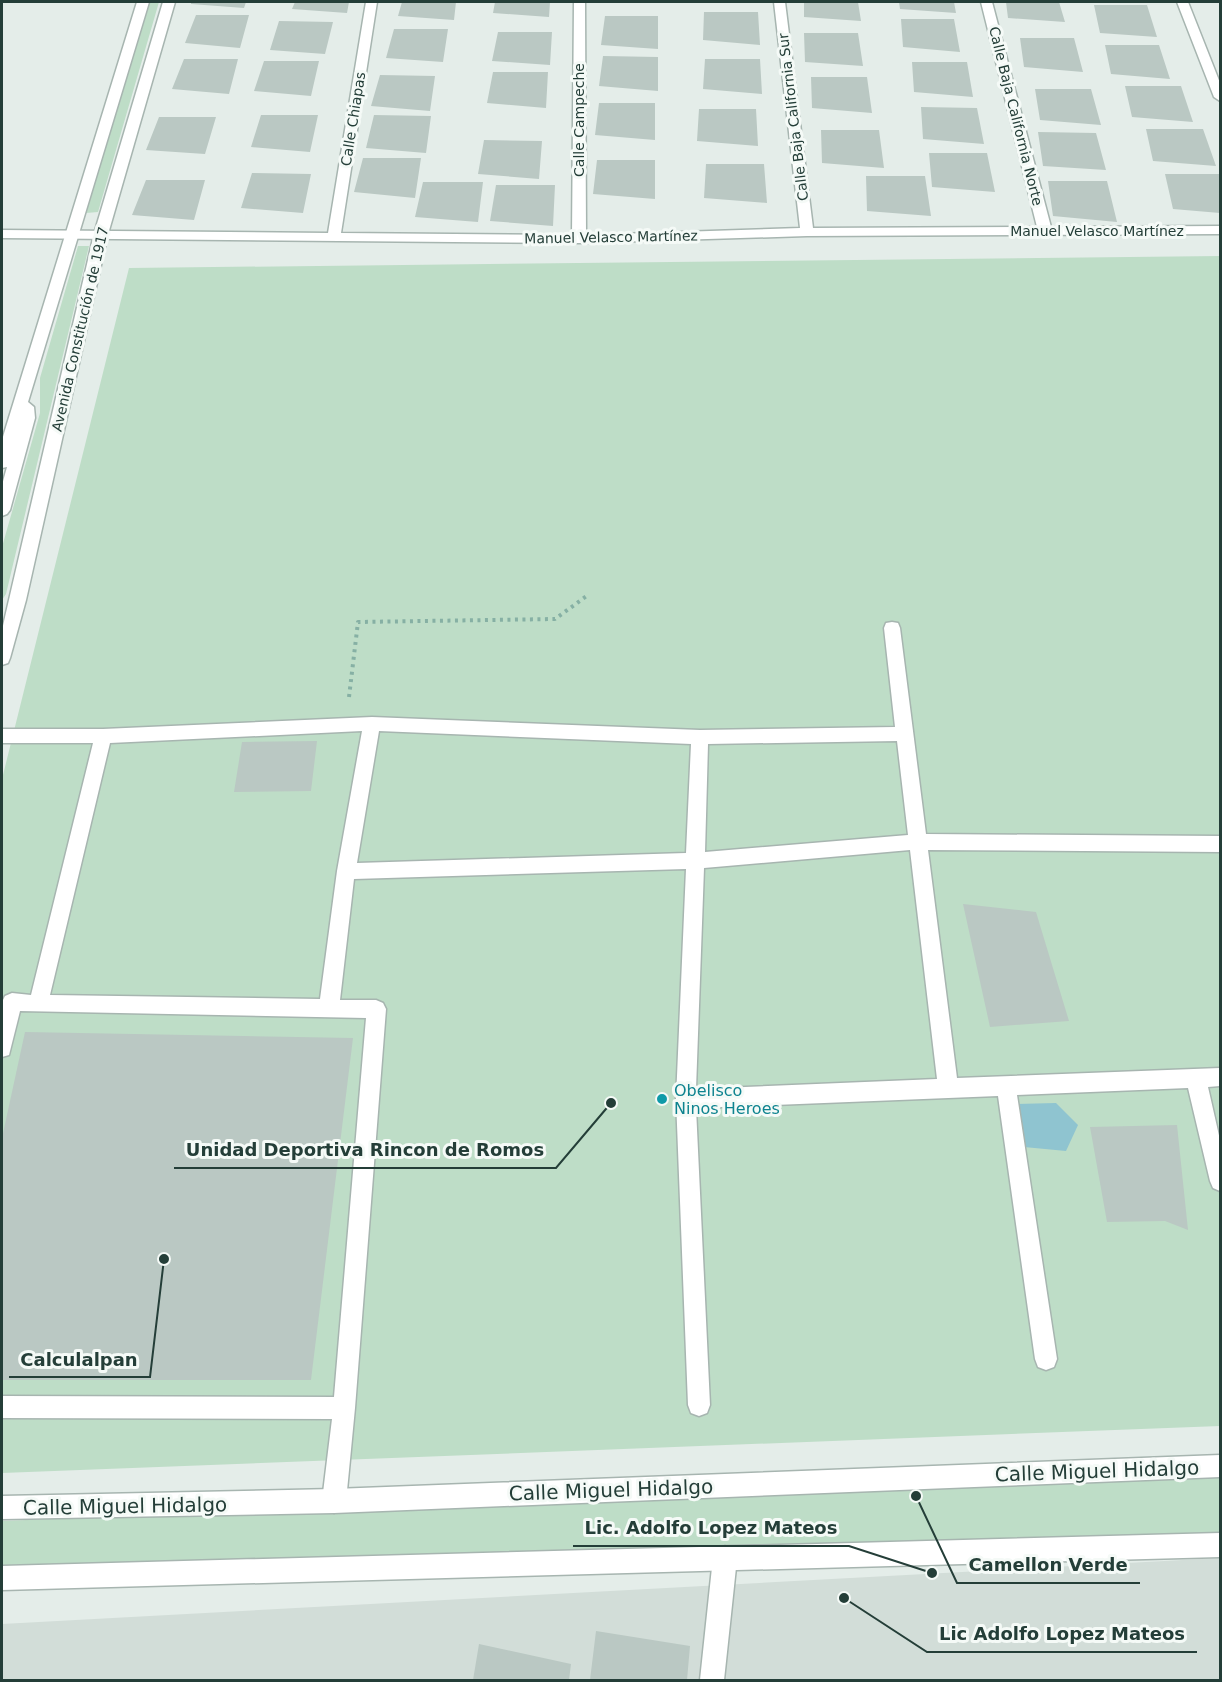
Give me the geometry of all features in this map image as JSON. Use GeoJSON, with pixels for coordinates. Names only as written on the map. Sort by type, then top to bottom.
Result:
{"type":"FeatureCollection","features":[{"type":"Feature","properties":{"kind":"street","name":"Avenida Constitución de 1917"},"geometry":{"type":"LineString","coordinates":[[2,463],[143,2]]}},
{"type":"Feature","properties":{"kind":"street","name":"Avenida Constitución de 1917"},"geometry":{"type":"LineString","coordinates":[[2,658],[6,630],[18,600],[101,234],[169,2]]}},
{"type":"Feature","properties":{"kind":"street","name":"Calle Chiapas"},"geometry":{"type":"LineString","coordinates":[[334,236],[371,2]]}},
{"type":"Feature","properties":{"kind":"street","name":"Calle Campeche"},"geometry":{"type":"LineString","coordinates":[[579,2],[579,239]]}},
{"type":"Feature","properties":{"kind":"street","name":"Calle Baja California Sur"},"geometry":{"type":"LineString","coordinates":[[779,2],[807,232]]}},
{"type":"Feature","properties":{"kind":"street","name":"Calle Baja California Norte"},"geometry":{"type":"LineString","coordinates":[[987,2],[1045,231]]}},
{"type":"Feature","properties":{"kind":"street"},"geometry":{"type":"LineString","coordinates":[[1182,2],[1221,97]]}},
{"type":"Feature","properties":{"kind":"street","name":"Manuel Velasco Martínez"},"geometry":{"type":"LineString","coordinates":[[2,234],[579,239],[807,232],[1221,230]]}},
{"type":"Feature","properties":{"kind":"street"},"geometry":{"type":"LineString","coordinates":[[2,510],[28,418],[26,384]]}},
{"type":"Feature","properties":{"kind":"street"},"geometry":{"type":"LineString","coordinates":[[2,614],[18,600]]}},
{"type":"Feature","properties":{"kind":"street"},"geometry":{"type":"LineString","coordinates":[[892,628],[948,1088]]}},
{"type":"Feature","properties":{"kind":"street"},"geometry":{"type":"LineString","coordinates":[[329,1007],[346,871],[372,724]]}},
{"type":"Feature","properties":{"kind":"street"},"geometry":{"type":"LineString","coordinates":[[2,736],[103,736],[372,724],[700,737],[905,734]]}},
{"type":"Feature","properties":{"kind":"street"},"geometry":{"type":"LineString","coordinates":[[38,1004],[103,736]]}},
{"type":"Feature","properties":{"kind":"street"},"geometry":{"type":"LineString","coordinates":[[699,1405],[686,1099],[700,737]]}},
{"type":"Feature","properties":{"kind":"street"},"geometry":{"type":"LineString","coordinates":[[346,871],[696,861],[918,842],[1221,844]]}},
{"type":"Feature","properties":{"kind":"street"},"geometry":{"type":"LineString","coordinates":[[2,1048],[12,1002],[376,1009],[344,1408],[334,1501]]}},
{"type":"Feature","properties":{"kind":"street"},"geometry":{"type":"LineString","coordinates":[[686,1099],[1221,1077]]}},
{"type":"Feature","properties":{"kind":"street"},"geometry":{"type":"LineString","coordinates":[[1196,1078],[1221,1181]]}},
{"type":"Feature","properties":{"kind":"street"},"geometry":{"type":"LineString","coordinates":[[1006,1085],[1046,1359]]}},
{"type":"Feature","properties":{"kind":"street"},"geometry":{"type":"LineString","coordinates":[[2,1407],[344,1408]]}},
{"type":"Feature","properties":{"kind":"street","name":"Calle Miguel Hidalgo"},"geometry":{"type":"LineString","coordinates":[[2,1508],[334,1501],[1221,1466]]}},
{"type":"Feature","properties":{"kind":"street"},"geometry":{"type":"LineString","coordinates":[[2,1578],[1221,1545]]}},
{"type":"Feature","properties":{"kind":"street"},"geometry":{"type":"LineString","coordinates":[[712,1680],[725,1558]]}},
{"type":"Feature","properties":{"kind":"path"},"geometry":{"type":"LineString","coordinates":[[347,725],[358,622],[555,619],[588,595]]}},
{"type":"Feature","properties":{"kind":"shaded area"},"geometry":{"type":"Polygon","coordinates":[[[1220,1558],[1220,1680],[2,1680],[2,1624],[1220,1558]]]}},
{"type":"Feature","properties":{"kind":"green space"},"geometry":{"type":"Polygon","coordinates":[[[150,2],[159,2],[98,212],[86,213],[150,2]]]}},
{"type":"Feature","properties":{"kind":"green space"},"geometry":{"type":"Polygon","coordinates":[[[78,246],[89,246],[6,594],[2,600],[2,547],[40,413],[40,378],[78,246]]]}},
{"type":"Feature","properties":{"kind":"green space"},"geometry":{"type":"Polygon","coordinates":[[[1220,256],[1220,1426],[2,1473],[2,779],[129,268],[1220,256]]]}},
{"type":"Feature","properties":{"kind":"green space"},"geometry":{"type":"Polygon","coordinates":[[[1220,1471],[1220,1540],[2,1565],[2,1521],[1220,1471]]]}},
{"type":"Feature","properties":{"kind":"water"},"geometry":{"type":"Polygon","coordinates":[[[1056,1103],[1078,1125],[1066,1151],[1024,1147],[1014,1104],[1056,1103]]]}},
{"type":"Feature","properties":{"kind":"building"},"geometry":{"type":"Polygon","coordinates":[[[191,2],[246,2],[244,8],[191,4],[191,2]]]}},
{"type":"Feature","properties":{"kind":"building"},"geometry":{"type":"Polygon","coordinates":[[[295,2],[349,2],[347,13],[292,9],[295,2]]]}},
{"type":"Feature","properties":{"kind":"building"},"geometry":{"type":"Polygon","coordinates":[[[402,2],[456,2],[454,20],[398,16],[402,2]]]}},
{"type":"Feature","properties":{"kind":"building"},"geometry":{"type":"Polygon","coordinates":[[[495,2],[550,2],[549,17],[493,13],[495,2]]]}},
{"type":"Feature","properties":{"kind":"building"},"geometry":{"type":"Polygon","coordinates":[[[804,2],[858,2],[861,21],[804,17],[804,2]]]}},
{"type":"Feature","properties":{"kind":"building"},"geometry":{"type":"Polygon","coordinates":[[[899,2],[954,2],[956,13],[900,9],[899,2]]]}},
{"type":"Feature","properties":{"kind":"building"},"geometry":{"type":"Polygon","coordinates":[[[1006,2],[1059,2],[1065,22],[1008,18],[1006,2]]]}},
{"type":"Feature","properties":{"kind":"building"},"geometry":{"type":"Polygon","coordinates":[[[1094,5],[1147,5],[1157,37],[1100,33],[1094,5]]]}},
{"type":"Feature","properties":{"kind":"building"},"geometry":{"type":"Polygon","coordinates":[[[704,12],[758,12],[760,45],[703,40],[704,12]]]}},
{"type":"Feature","properties":{"kind":"building"},"geometry":{"type":"Polygon","coordinates":[[[196,15],[249,15],[240,48],[185,43],[196,15]]]}},
{"type":"Feature","properties":{"kind":"building"},"geometry":{"type":"Polygon","coordinates":[[[605,16],[658,16],[658,49],[601,45],[605,16]]]}},
{"type":"Feature","properties":{"kind":"building"},"geometry":{"type":"Polygon","coordinates":[[[901,19],[954,19],[960,52],[903,47],[901,19]]]}},
{"type":"Feature","properties":{"kind":"building"},"geometry":{"type":"Polygon","coordinates":[[[279,21],[333,22],[325,54],[270,50],[279,21]]]}},
{"type":"Feature","properties":{"kind":"building"},"geometry":{"type":"Polygon","coordinates":[[[394,29],[448,29],[443,62],[386,58],[394,29]]]}},
{"type":"Feature","properties":{"kind":"building"},"geometry":{"type":"Polygon","coordinates":[[[498,32],[552,32],[550,65],[492,61],[498,32]]]}},
{"type":"Feature","properties":{"kind":"building"},"geometry":{"type":"Polygon","coordinates":[[[804,33],[858,33],[863,66],[805,62],[804,33]]]}},
{"type":"Feature","properties":{"kind":"building"},"geometry":{"type":"Polygon","coordinates":[[[1020,38],[1074,38],[1083,72],[1024,67],[1020,38]]]}},
{"type":"Feature","properties":{"kind":"building"},"geometry":{"type":"Polygon","coordinates":[[[1105,45],[1159,45],[1170,79],[1111,74],[1105,45]]]}},
{"type":"Feature","properties":{"kind":"building"},"geometry":{"type":"Polygon","coordinates":[[[603,56],[658,57],[658,91],[599,86],[603,56]]]}},
{"type":"Feature","properties":{"kind":"building"},"geometry":{"type":"Polygon","coordinates":[[[184,59],[238,59],[229,94],[172,89],[184,59]]]}},
{"type":"Feature","properties":{"kind":"building"},"geometry":{"type":"Polygon","coordinates":[[[705,59],[760,59],[762,94],[703,89],[705,59]]]}},
{"type":"Feature","properties":{"kind":"building"},"geometry":{"type":"Polygon","coordinates":[[[264,61],[319,61],[311,96],[254,91],[264,61]]]}},
{"type":"Feature","properties":{"kind":"building"},"geometry":{"type":"Polygon","coordinates":[[[912,62],[967,62],[973,97],[914,92],[912,62]]]}},
{"type":"Feature","properties":{"kind":"building"},"geometry":{"type":"Polygon","coordinates":[[[493,72],[548,72],[546,108],[487,103],[493,72]]]}},
{"type":"Feature","properties":{"kind":"building"},"geometry":{"type":"Polygon","coordinates":[[[380,75],[435,76],[430,111],[371,106],[380,75]]]}},
{"type":"Feature","properties":{"kind":"building"},"geometry":{"type":"Polygon","coordinates":[[[811,77],[867,77],[872,113],[812,108],[811,77]]]}},
{"type":"Feature","properties":{"kind":"building"},"geometry":{"type":"Polygon","coordinates":[[[1125,86],[1181,86],[1193,122],[1132,117],[1125,86]]]}},
{"type":"Feature","properties":{"kind":"building"},"geometry":{"type":"Polygon","coordinates":[[[1035,89],[1091,89],[1101,125],[1040,120],[1035,89]]]}},
{"type":"Feature","properties":{"kind":"building"},"geometry":{"type":"Polygon","coordinates":[[[599,103],[655,103],[655,140],[595,135],[599,103]]]}},
{"type":"Feature","properties":{"kind":"building"},"geometry":{"type":"Polygon","coordinates":[[[921,107],[977,108],[984,144],[923,139],[921,107]]]}},
{"type":"Feature","properties":{"kind":"building"},"geometry":{"type":"Polygon","coordinates":[[[699,109],[756,109],[758,146],[697,141],[699,109]]]}},
{"type":"Feature","properties":{"kind":"building"},"geometry":{"type":"Polygon","coordinates":[[[261,115],[318,115],[310,152],[251,147],[261,115]]]}},
{"type":"Feature","properties":{"kind":"building"},"geometry":{"type":"Polygon","coordinates":[[[374,115],[431,116],[426,153],[366,148],[374,115]]]}},
{"type":"Feature","properties":{"kind":"building"},"geometry":{"type":"Polygon","coordinates":[[[159,117],[216,117],[205,154],[146,150],[159,117]]]}},
{"type":"Feature","properties":{"kind":"building"},"geometry":{"type":"Polygon","coordinates":[[[1146,129],[1203,129],[1216,166],[1153,161],[1146,129]]]}},
{"type":"Feature","properties":{"kind":"building"},"geometry":{"type":"Polygon","coordinates":[[[821,130],[879,130],[884,168],[822,163],[821,130]]]}},
{"type":"Feature","properties":{"kind":"building"},"geometry":{"type":"Polygon","coordinates":[[[1038,132],[1096,133],[1106,170],[1043,166],[1038,132]]]}},
{"type":"Feature","properties":{"kind":"building"},"geometry":{"type":"Polygon","coordinates":[[[484,140],[542,141],[539,179],[478,174],[484,140]]]}},
{"type":"Feature","properties":{"kind":"building"},"geometry":{"type":"Polygon","coordinates":[[[929,153],[987,153],[995,192],[932,187],[929,153]]]}},
{"type":"Feature","properties":{"kind":"building"},"geometry":{"type":"Polygon","coordinates":[[[363,158],[421,158],[415,198],[354,192],[363,158]]]}},
{"type":"Feature","properties":{"kind":"building"},"geometry":{"type":"Polygon","coordinates":[[[597,160],[655,160],[655,199],[593,194],[597,160]]]}},
{"type":"Feature","properties":{"kind":"building"},"geometry":{"type":"Polygon","coordinates":[[[706,164],[764,164],[767,203],[704,198],[706,164]]]}},
{"type":"Feature","properties":{"kind":"building"},"geometry":{"type":"Polygon","coordinates":[[[252,173],[311,174],[303,213],[241,208],[252,173]]]}},
{"type":"Feature","properties":{"kind":"building"},"geometry":{"type":"Polygon","coordinates":[[[1165,174],[1220,174],[1220,213],[1173,209],[1165,174]]]}},
{"type":"Feature","properties":{"kind":"building"},"geometry":{"type":"Polygon","coordinates":[[[866,176],[925,176],[931,216],[867,211],[866,176]]]}},
{"type":"Feature","properties":{"kind":"building"},"geometry":{"type":"Polygon","coordinates":[[[146,180],[205,180],[194,220],[132,215],[146,180]]]}},
{"type":"Feature","properties":{"kind":"building"},"geometry":{"type":"Polygon","coordinates":[[[1048,181],[1107,181],[1117,222],[1053,216],[1048,181]]]}},
{"type":"Feature","properties":{"kind":"building"},"geometry":{"type":"Polygon","coordinates":[[[423,182],[483,182],[478,222],[415,217],[423,182]]]}},
{"type":"Feature","properties":{"kind":"building"},"geometry":{"type":"Polygon","coordinates":[[[496,185],[555,185],[553,226],[490,221],[496,185]]]}},
{"type":"Feature","properties":{"kind":"building"},"geometry":{"type":"Polygon","coordinates":[[[317,741],[311,791],[234,792],[242,742],[317,741]]]}},
{"type":"Feature","properties":{"kind":"building"},"geometry":{"type":"Polygon","coordinates":[[[963,904],[1036,912],[1069,1021],[990,1027],[963,904]]]}},
{"type":"Feature","properties":{"kind":"building"},"geometry":{"type":"Polygon","coordinates":[[[25,1032],[353,1038],[311,1380],[2,1380],[2,1138],[25,1032]]]}},
{"type":"Feature","properties":{"kind":"building"},"geometry":{"type":"Polygon","coordinates":[[[1177,1125],[1188,1230],[1165,1221],[1107,1222],[1090,1127],[1177,1125]]]}},
{"type":"Feature","properties":{"kind":"building"},"geometry":{"type":"Polygon","coordinates":[[[596,1631],[690,1646],[687,1680],[590,1680],[596,1631]]]}},
{"type":"Feature","properties":{"kind":"building"},"geometry":{"type":"Polygon","coordinates":[[[479,1644],[571,1664],[569,1680],[473,1680],[479,1644]]]}},
{"type":"Feature","properties":{"kind":"place","name":"Obelisco Ninos Heroes"},"geometry":{"type":"Point","coordinates":[662,1099]}},
{"type":"Feature","properties":{"kind":"place","name":"Unidad Deportiva Rincon de Romos"},"geometry":{"type":"Point","coordinates":[611,1103]}},
{"type":"Feature","properties":{"kind":"place","name":"Calculalpan"},"geometry":{"type":"Point","coordinates":[164,1259]}},
{"type":"Feature","properties":{"kind":"place","name":"Camellon Verde"},"geometry":{"type":"Point","coordinates":[916,1496]}},
{"type":"Feature","properties":{"kind":"place","name":"Lic. Adolfo Lopez Mateos"},"geometry":{"type":"Point","coordinates":[932,1573]}},
{"type":"Feature","properties":{"kind":"place","name":"Lic Adolfo Lopez Mateos"},"geometry":{"type":"Point","coordinates":[844,1598]}}]}
